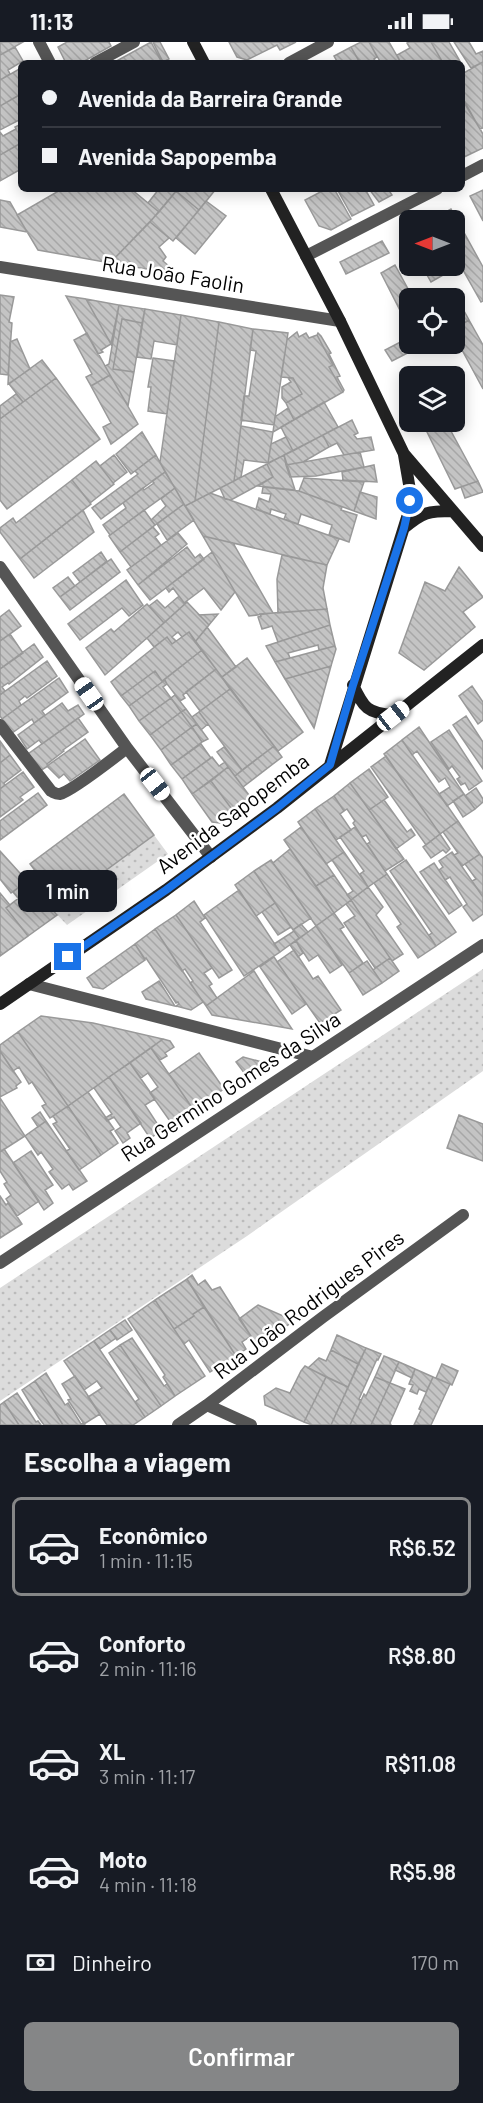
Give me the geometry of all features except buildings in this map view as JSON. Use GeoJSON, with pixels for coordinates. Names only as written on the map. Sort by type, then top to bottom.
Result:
{"type":"FeatureCollection","features":[{"type":"Feature","properties":{"kind":"main road"},"geometry":{"type":"LineString","coordinates":[[193,42],[202,60]]}},
{"type":"Feature","properties":{"kind":"main road"},"geometry":{"type":"LineString","coordinates":[[273,192],[340,321],[404,454],[483,546]]}},
{"type":"Feature","properties":{"kind":"main road"},"geometry":{"type":"LineString","coordinates":[[330,765],[353,685],[404,528],[410,496],[404,454]]}},
{"type":"Feature","properties":{"kind":"main road"},"geometry":{"type":"LineString","coordinates":[[404,528],[420,514],[453,511]]}},
{"type":"Feature","properties":{"kind":"main road","name":"Avenida Sapopemba"},"geometry":{"type":"LineString","coordinates":[[0,1004],[166,890],[277,808],[483,645]]}},
{"type":"Feature","properties":{"kind":"main road"},"geometry":{"type":"LineString","coordinates":[[353,685],[366,708],[379,714],[393,716]]}},
{"type":"Feature","properties":{"kind":"street"},"geometry":{"type":"LineString","coordinates":[[39,42],[49,60]]}},
{"type":"Feature","properties":{"kind":"street"},"geometry":{"type":"LineString","coordinates":[[101,60],[134,42]]}},
{"type":"Feature","properties":{"kind":"street"},"geometry":{"type":"LineString","coordinates":[[295,60],[328,42]]}},
{"type":"Feature","properties":{"kind":"street"},"geometry":{"type":"LineString","coordinates":[[465,174],[483,165]]}},
{"type":"Feature","properties":{"kind":"street"},"geometry":{"type":"LineString","coordinates":[[306,256],[430,192]]}},
{"type":"Feature","properties":{"kind":"street","name":"Rua João Faolin"},"geometry":{"type":"LineString","coordinates":[[0,267],[340,321]]}},
{"type":"Feature","properties":{"kind":"street"},"geometry":{"type":"LineString","coordinates":[[0,567],[127,748],[210,857]]}},
{"type":"Feature","properties":{"kind":"street"},"geometry":{"type":"LineString","coordinates":[[0,725],[51,791],[57,794],[83,780],[127,748]]}},
{"type":"Feature","properties":{"kind":"street","name":"Rua Germino Gomes da Silva"},"geometry":{"type":"LineString","coordinates":[[0,1263],[483,945]]}},
{"type":"Feature","properties":{"kind":"street"},"geometry":{"type":"LineString","coordinates":[[29,984],[313,1057]]}},
{"type":"Feature","properties":{"kind":"street","name":"Rua João Rodrigues Pires"},"geometry":{"type":"LineString","coordinates":[[178,1425],[463,1215]]}},
{"type":"Feature","properties":{"kind":"street"},"geometry":{"type":"LineString","coordinates":[[207,1405],[251,1425]]}},
{"type":"Feature","properties":{"kind":"shaded area"},"geometry":{"type":"Polygon","coordinates":[[[154,835],[168,854],[67,925],[52,909],[154,835]]]}},
{"type":"Feature","properties":{"kind":"shaded area"},"geometry":{"type":"Polygon","coordinates":[[[483,969],[483,1071],[247,1236],[0,1401],[0,1288],[483,969]]]}},
{"type":"Feature","properties":{"kind":"route"},"geometry":{"type":"LineString","coordinates":[[68,957],[166,890],[277,808],[330,765],[353,685],[404,528],[410,501]]}}]}
